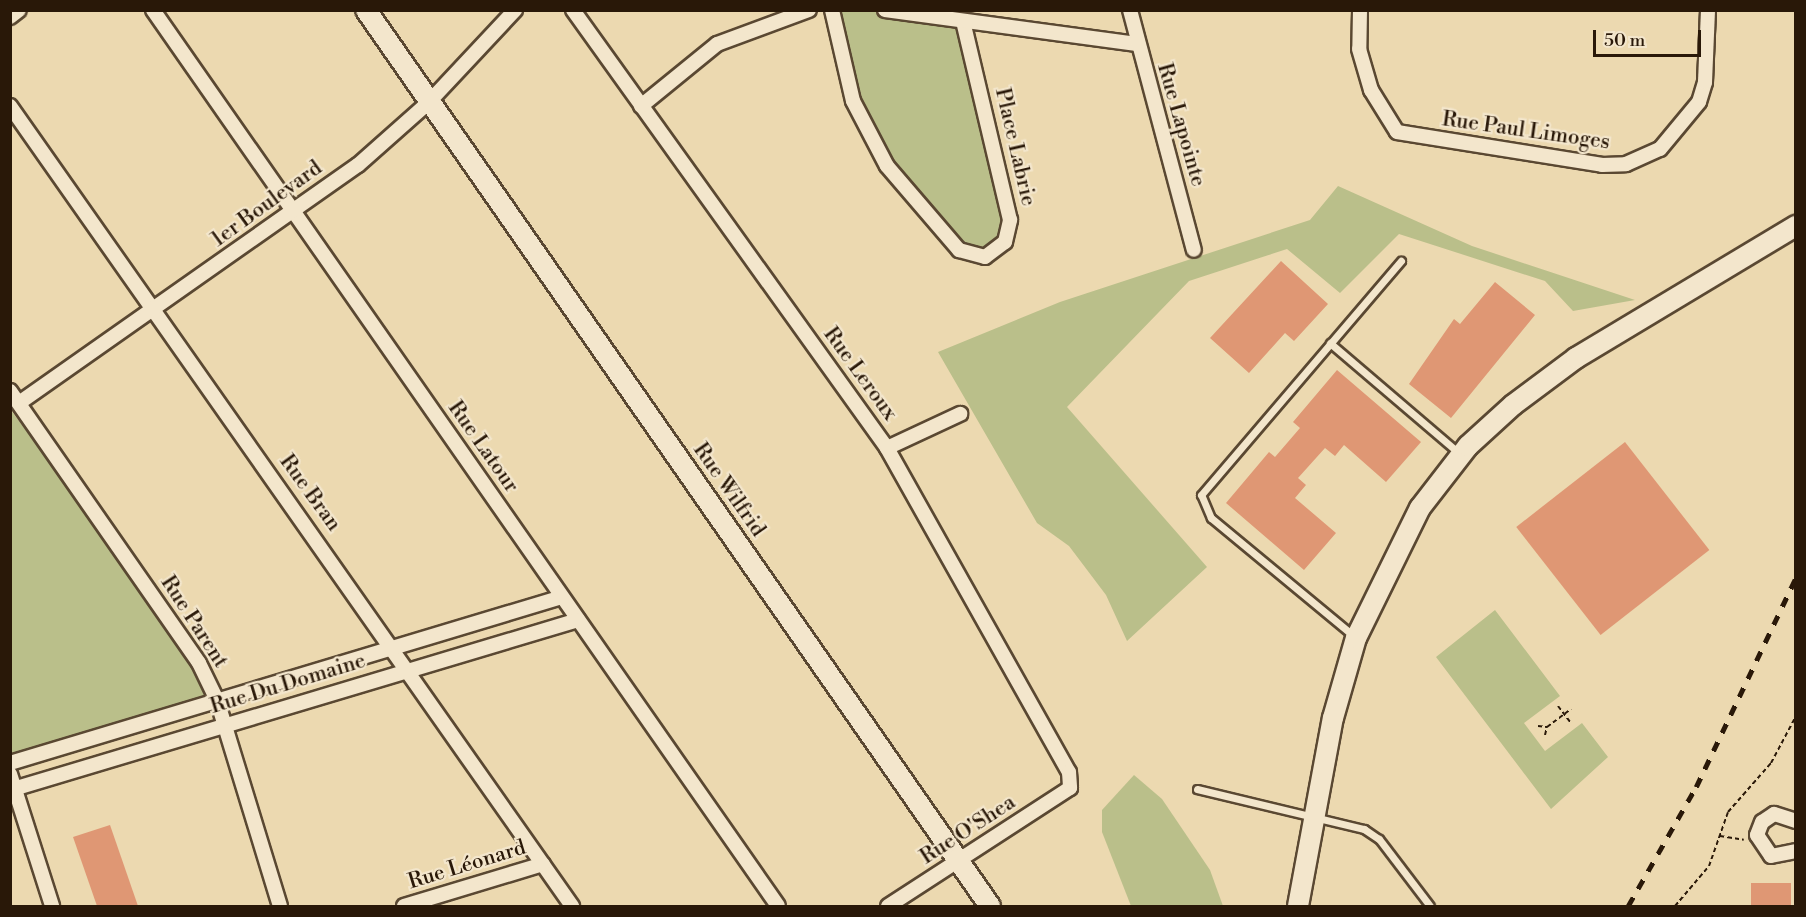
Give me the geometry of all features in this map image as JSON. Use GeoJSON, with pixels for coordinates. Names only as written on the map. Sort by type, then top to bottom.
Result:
{"type":"FeatureCollection","features":[{"type":"Feature","properties":{"kind":"street"},"geometry":{"type":"LineString","coordinates":[[10,17],[20,10]]}},
{"type":"Feature","properties":{"kind":"street","name":"Rue Latour"},"geometry":{"type":"LineString","coordinates":[[153,10],[778,906]]}},
{"type":"Feature","properties":{"kind":"street","name":"Rue Wilfrid"},"geometry":{"type":"LineString","coordinates":[[366,10],[990,906]]}},
{"type":"Feature","properties":{"kind":"street","name":"1er Boulevard"},"geometry":{"type":"LineString","coordinates":[[19,403],[293,212],[429,102],[515,10]]}},
{"type":"Feature","properties":{"kind":"street","name":"Rue Leroux"},"geometry":{"type":"LineString","coordinates":[[573,10],[887,448],[1069,772],[1070,788]]}},
{"type":"Feature","properties":{"kind":"street"},"geometry":{"type":"LineString","coordinates":[[641,106],[717,44],[809,10]]}},
{"type":"Feature","properties":{"kind":"street","name":"Place Labrie"},"geometry":{"type":"LineString","coordinates":[[832,10],[853,101],[887,166],[959,250],[984,257],[1005,242],[1010,220],[963,21]]}},
{"type":"Feature","properties":{"kind":"street"},"geometry":{"type":"LineString","coordinates":[[885,10],[1137,44]]}},
{"type":"Feature","properties":{"kind":"street","name":"Rue Lapointe"},"geometry":{"type":"LineString","coordinates":[[1130,10],[1137,44],[1194,250]]}},
{"type":"Feature","properties":{"kind":"street","name":"Rue Paul Limoges"},"geometry":{"type":"LineString","coordinates":[[1360,10],[1359,49],[1371,90],[1397,132],[1602,165],[1626,164],[1660,149],[1699,102],[1705,82],[1708,10]]}},
{"type":"Feature","properties":{"kind":"street","name":"Rue Bran"},"geometry":{"type":"LineString","coordinates":[[10,106],[394,646],[572,906]]}},
{"type":"Feature","properties":{"kind":"street"},"geometry":{"type":"LineString","coordinates":[[1298,906],[1314,814],[1356,638],[1420,508],[1461,455],[1513,405],[1576,358],[1796,226]]}},
{"type":"Feature","properties":{"kind":"street","name":"Rue Parent"},"geometry":{"type":"LineString","coordinates":[[10,391],[199,663],[217,700],[280,906]]}},
{"type":"Feature","properties":{"kind":"street"},"geometry":{"type":"LineString","coordinates":[[887,448],[960,414]]}},
{"type":"Feature","properties":{"kind":"street","name":"Rue Du Domaine"},"geometry":{"type":"LineString","coordinates":[[10,763],[562,597]]}},
{"type":"Feature","properties":{"kind":"street","name":"Rue Du Domaine"},"geometry":{"type":"LineString","coordinates":[[13,789],[578,620]]}},
{"type":"Feature","properties":{"kind":"street"},"geometry":{"type":"LineString","coordinates":[[10,774],[52,906]]}},
{"type":"Feature","properties":{"kind":"street","name":"Rue O'Shea"},"geometry":{"type":"LineString","coordinates":[[888,906],[1070,788]]}},
{"type":"Feature","properties":{"kind":"street"},"geometry":{"type":"LineString","coordinates":[[1796,821],[1782,814],[1768,817],[1759,828],[1758,842],[1775,857],[1796,851]]}},
{"type":"Feature","properties":{"kind":"street","name":"Rue Léonard"},"geometry":{"type":"LineString","coordinates":[[404,906],[543,864]]}},
{"type":"Feature","properties":{"kind":"lane"},"geometry":{"type":"LineString","coordinates":[[1356,638],[1211,518],[1201,495],[1401,261]]}},
{"type":"Feature","properties":{"kind":"lane"},"geometry":{"type":"LineString","coordinates":[[1330,343],[1461,455]]}},
{"type":"Feature","properties":{"kind":"lane"},"geometry":{"type":"LineString","coordinates":[[1197,789],[1348,821],[1379,838],[1430,906]]}},
{"type":"Feature","properties":{"kind":"path"},"geometry":{"type":"LineString","coordinates":[[1558,706],[1570,722]]}},
{"type":"Feature","properties":{"kind":"path"},"geometry":{"type":"LineString","coordinates":[[1545,735],[1547,728],[1572,709]]}},
{"type":"Feature","properties":{"kind":"path"},"geometry":{"type":"LineString","coordinates":[[1675,906],[1709,866],[1728,812],[1771,764],[1796,716]]}},
{"type":"Feature","properties":{"kind":"path"},"geometry":{"type":"LineString","coordinates":[[1538,726],[1547,728]]}},
{"type":"Feature","properties":{"kind":"path"},"geometry":{"type":"LineString","coordinates":[[1720,836],[1758,842]]}},
{"type":"Feature","properties":{"kind":"green space"},"geometry":{"type":"Polygon","coordinates":[[[832,11],[886,11],[963,21],[1003,177],[1005,242],[985,257],[959,250],[931,223],[853,101],[832,11]]]}},
{"type":"Feature","properties":{"kind":"green space"},"geometry":{"type":"Polygon","coordinates":[[[1338,186],[1472,246],[1635,300],[1573,311],[1545,281],[1399,234],[1340,293],[1287,249],[1189,281],[1067,407],[1207,567],[1127,641],[1106,595],[1069,546],[1037,523],[938,352],[1060,302],[1310,220],[1338,186]]]}},
{"type":"Feature","properties":{"kind":"green space"},"geometry":{"type":"Polygon","coordinates":[[[10,409],[199,663],[217,700],[11,763],[10,409]]]}},
{"type":"Feature","properties":{"kind":"green space"},"geometry":{"type":"Polygon","coordinates":[[[1495,610],[1560,696],[1524,723],[1545,751],[1582,723],[1608,757],[1551,809],[1436,657],[1495,610]]]}},
{"type":"Feature","properties":{"kind":"green space"},"geometry":{"type":"Polygon","coordinates":[[[1134,775],[1162,799],[1210,870],[1223,906],[1131,906],[1102,832],[1102,810],[1134,775]]]}},
{"type":"Feature","properties":{"kind":"building"},"geometry":{"type":"Polygon","coordinates":[[[1281,261],[1328,304],[1294,341],[1285,333],[1249,373],[1210,338],[1281,261]]]}},
{"type":"Feature","properties":{"kind":"building"},"geometry":{"type":"Polygon","coordinates":[[[1495,282],[1535,315],[1451,418],[1409,384],[1454,319],[1460,324],[1495,282]]]}},
{"type":"Feature","properties":{"kind":"building"},"geometry":{"type":"Polygon","coordinates":[[[1337,370],[1421,442],[1386,482],[1344,445],[1335,456],[1325,448],[1298,478],[1306,485],[1295,498],[1336,533],[1304,570],[1226,503],[1269,452],[1275,457],[1300,428],[1293,422],[1337,370]]]}},
{"type":"Feature","properties":{"kind":"building"},"geometry":{"type":"Polygon","coordinates":[[[1625,442],[1709,550],[1601,635],[1516,527],[1625,442]]]}},
{"type":"Feature","properties":{"kind":"building"},"geometry":{"type":"Polygon","coordinates":[[[110,825],[138,906],[97,906],[73,837],[110,825]]]}},
{"type":"Feature","properties":{"kind":"building"},"geometry":{"type":"Polygon","coordinates":[[[1751,883],[1791,883],[1791,906],[1751,906],[1751,883]]]}},
{"type":"Feature","properties":{"kind":"railway"},"geometry":{"type":"LineString","coordinates":[[1628,906],[1696,787],[1796,577]]}}]}
